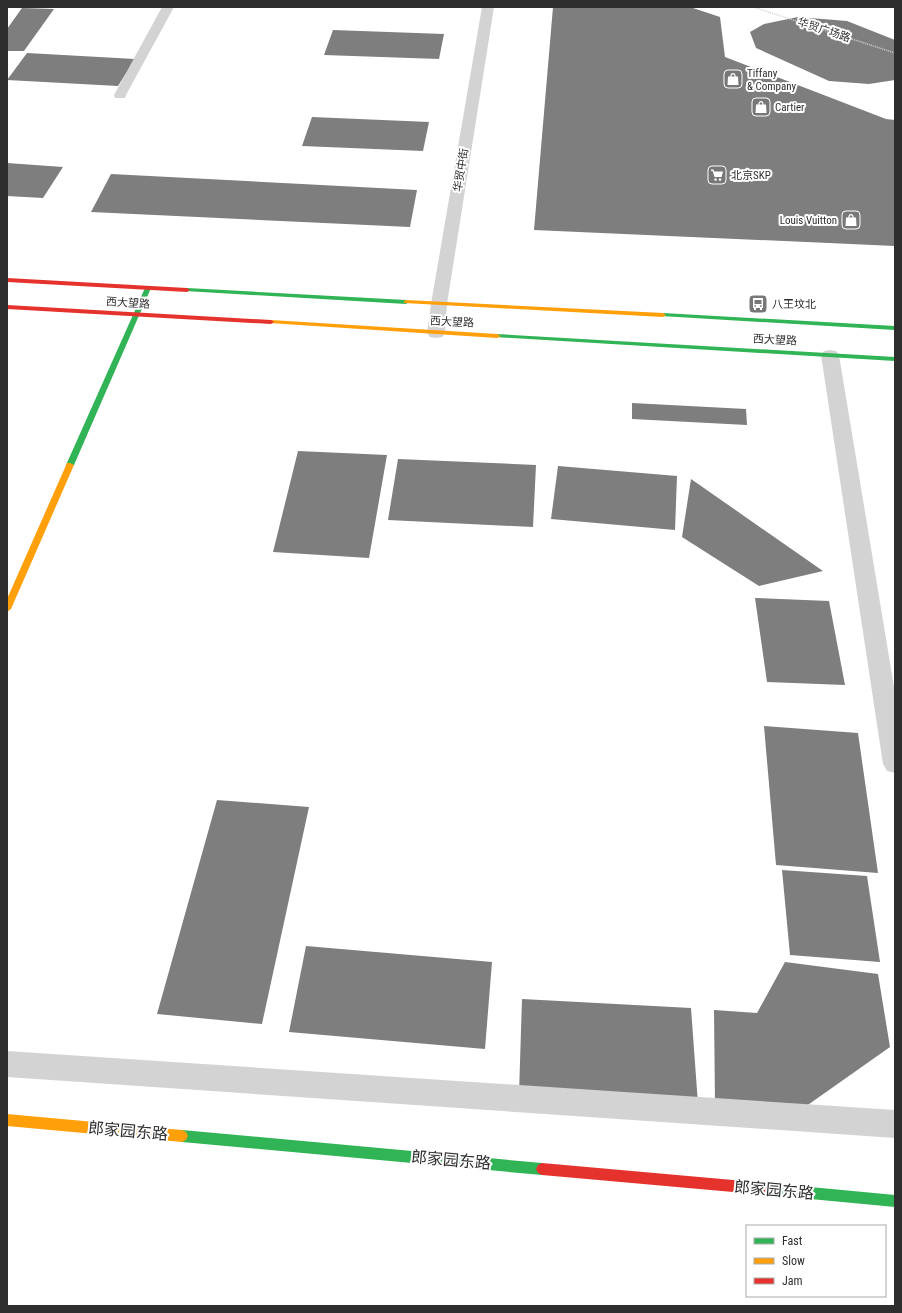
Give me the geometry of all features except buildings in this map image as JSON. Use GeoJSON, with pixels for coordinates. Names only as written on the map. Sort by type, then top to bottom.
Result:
{"type":"FeatureCollection","features":[{"type":"Feature","properties":{"kind":"main road","name":"西大望路"},"geometry":{"type":"LineString","coordinates":[[7,280],[895,328]]}},
{"type":"Feature","properties":{"kind":"main road"},"geometry":{"type":"LineString","coordinates":[[7,609],[148,288]]}},
{"type":"Feature","properties":{"kind":"main road","name":"西大望路"},"geometry":{"type":"LineString","coordinates":[[7,307],[136,316],[895,359]]}},
{"type":"Feature","properties":{"kind":"main road","name":"郎家园东路"},"geometry":{"type":"LineString","coordinates":[[7,1120],[895,1201]]}},
{"type":"Feature","properties":{"kind":"street","name":"华贸中街"},"geometry":{"type":"LineString","coordinates":[[436,333],[439,304],[488,7]]}},
{"type":"Feature","properties":{"kind":"street"},"geometry":{"type":"LineString","coordinates":[[830,355],[895,764]]}},
{"type":"Feature","properties":{"kind":"street"},"geometry":{"type":"LineString","coordinates":[[7,1064],[895,1124]]}},
{"type":"Feature","properties":{"kind":"lane"},"geometry":{"type":"LineString","coordinates":[[120,95],[168,7]]}},
{"type":"Feature","properties":{"kind":"path","name":"华贸广场路"},"geometry":{"type":"LineString","coordinates":[[753,7],[895,53]]}},
{"type":"Feature","properties":{"kind":"traffic: fast"},"geometry":{"type":"LineString","coordinates":[[70,465],[148,288]]}},
{"type":"Feature","properties":{"kind":"traffic: fast"},"geometry":{"type":"LineString","coordinates":[[187,290],[406,302]]}},
{"type":"Feature","properties":{"kind":"traffic: fast"},"geometry":{"type":"LineString","coordinates":[[663,315],[895,328]]}},
{"type":"Feature","properties":{"kind":"traffic: fast"},"geometry":{"type":"LineString","coordinates":[[497,336],[895,359]]}},
{"type":"Feature","properties":{"kind":"traffic: fast"},"geometry":{"type":"LineString","coordinates":[[182,1136],[542,1169]]}},
{"type":"Feature","properties":{"kind":"traffic: fast"},"geometry":{"type":"LineString","coordinates":[[768,1189],[895,1201]]}},
{"type":"Feature","properties":{"kind":"traffic: slow"},"geometry":{"type":"LineString","coordinates":[[406,302],[663,315]]}},
{"type":"Feature","properties":{"kind":"traffic: slow"},"geometry":{"type":"LineString","coordinates":[[271,322],[497,336]]}},
{"type":"Feature","properties":{"kind":"traffic: slow"},"geometry":{"type":"LineString","coordinates":[[7,609],[70,465]]}},
{"type":"Feature","properties":{"kind":"traffic: slow"},"geometry":{"type":"LineString","coordinates":[[7,1120],[182,1136]]}},
{"type":"Feature","properties":{"kind":"traffic: jam"},"geometry":{"type":"LineString","coordinates":[[7,280],[187,290]]}},
{"type":"Feature","properties":{"kind":"traffic: jam"},"geometry":{"type":"LineString","coordinates":[[7,307],[271,322]]}},
{"type":"Feature","properties":{"kind":"traffic: jam"},"geometry":{"type":"LineString","coordinates":[[542,1169],[768,1189]]}},
{"type":"Feature","properties":{"kind":"place","name":"Tiffany & Company"},"geometry":{"type":"Point","coordinates":[733,79]}},
{"type":"Feature","properties":{"kind":"place","name":"Cartier"},"geometry":{"type":"Point","coordinates":[761,107]}},
{"type":"Feature","properties":{"kind":"place","name":"北京SKP"},"geometry":{"type":"Point","coordinates":[717,175]}},
{"type":"Feature","properties":{"kind":"place","name":"Louis Vuitton"},"geometry":{"type":"Point","coordinates":[851,220]}},
{"type":"Feature","properties":{"kind":"place","name":"八王坟北"},"geometry":{"type":"Point","coordinates":[758,304]}}]}
